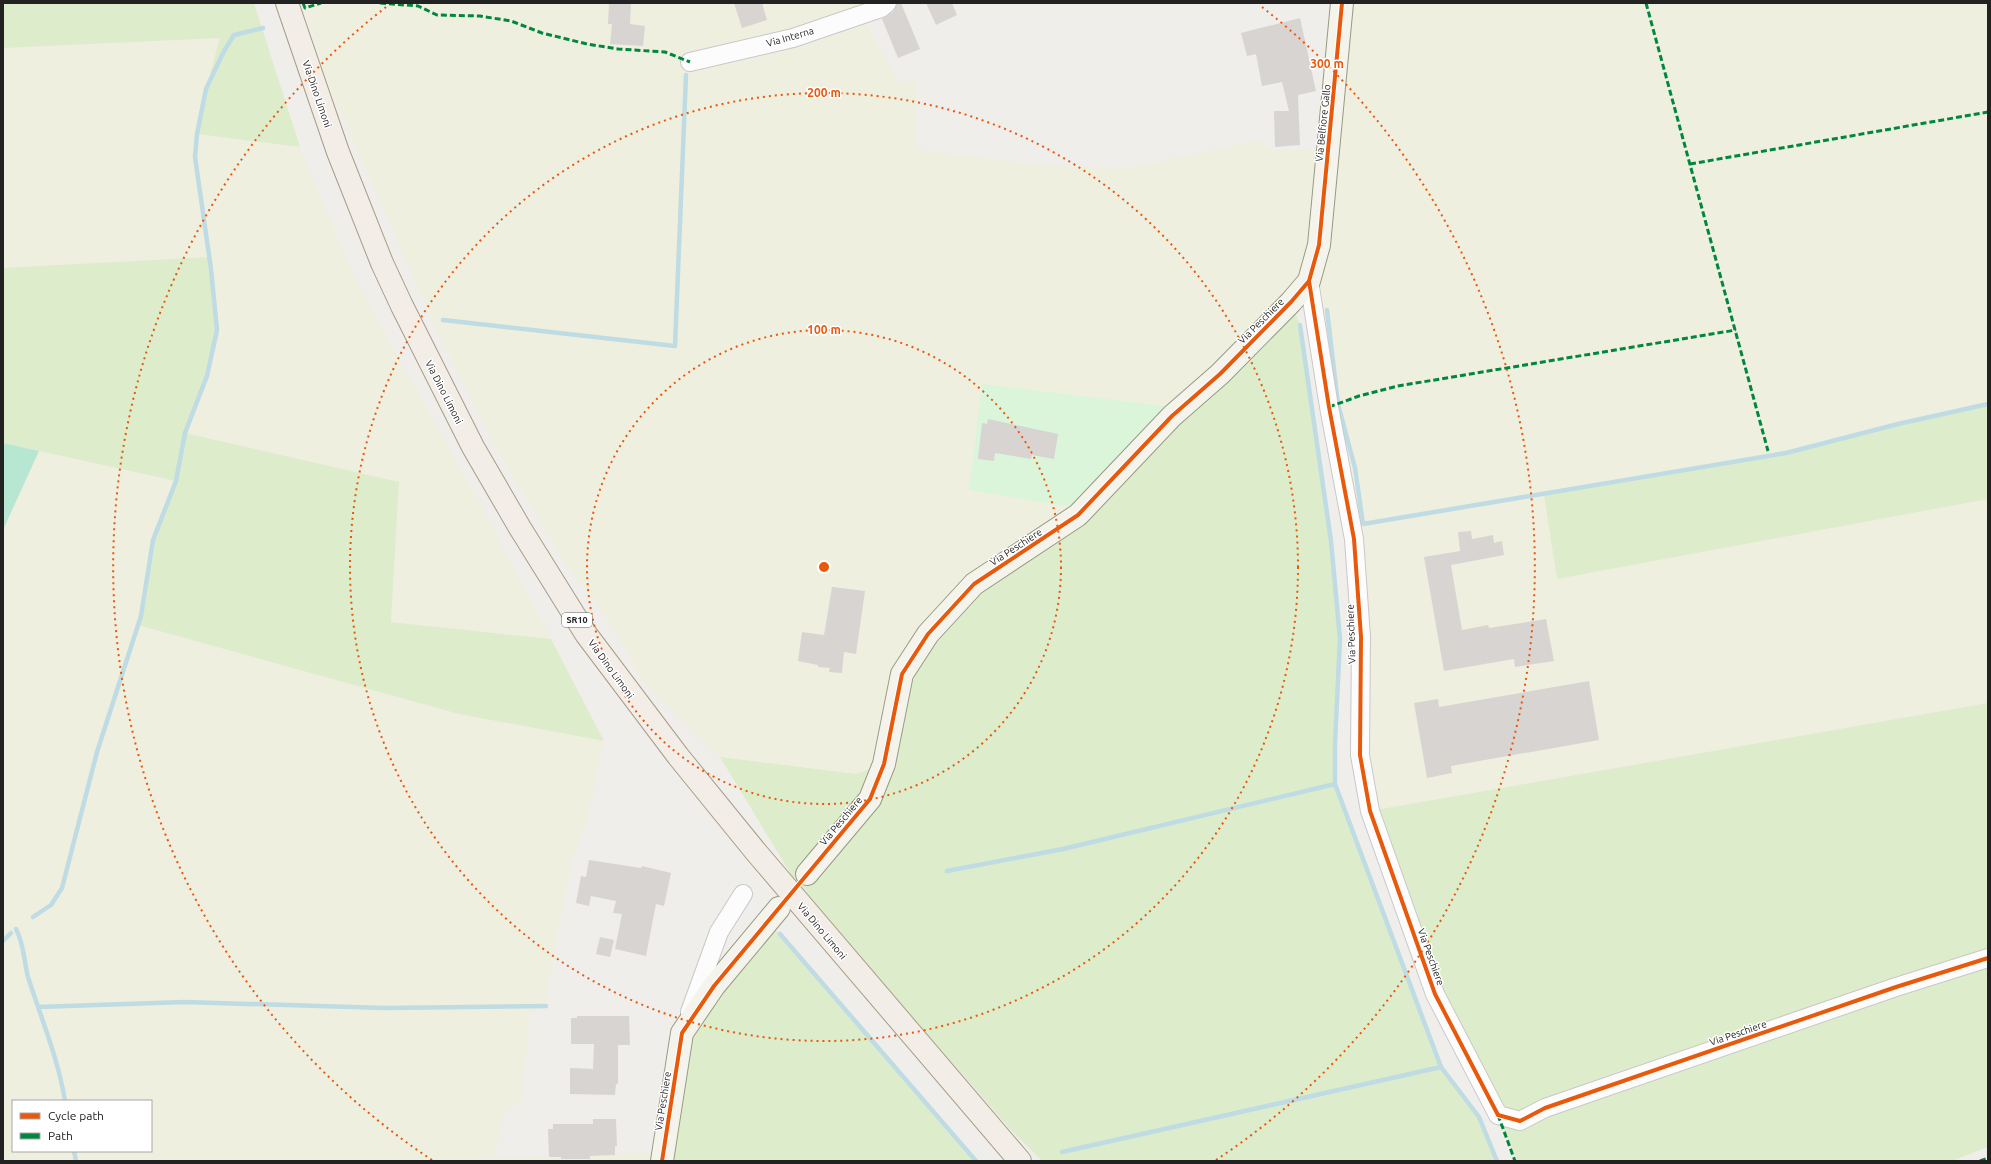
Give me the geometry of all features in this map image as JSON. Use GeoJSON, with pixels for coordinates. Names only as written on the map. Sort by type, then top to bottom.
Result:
{"type":"FeatureCollection","features":[{"type":"Feature","properties":{"kind":"main road","name":"Via Dino Limoni"},"geometry":{"type":"LineString","coordinates":[[287,3],[338,152],[398,299],[473,448],[545,569],[586,634],[678,756],[838,950],[1014,1157]]}},
{"type":"Feature","properties":{"kind":"street","name":"Via Interna"},"geometry":{"type":"LineString","coordinates":[[690,62],[793,38],[881,8],[887,3]]}},
{"type":"Feature","properties":{"kind":"street","name":"Via Belfiore Gallo"},"geometry":{"type":"LineString","coordinates":[[1319,245],[1342,3]]}},
{"type":"Feature","properties":{"kind":"street","name":"Via Peschiere"},"geometry":{"type":"LineString","coordinates":[[1319,245],[1309,281],[1329,407],[1354,539],[1361,637],[1360,755],[1370,811],[1436,994],[1498,1115],[1520,1122],[1553,1105],[1896,987],[1988,958]]}},
{"type":"Feature","properties":{"kind":"street","name":"Via Peschiere"},"geometry":{"type":"LineString","coordinates":[[807,874],[870,800],[884,764],[902,674],[928,634],[974,584],[1078,515],[1172,416],[1220,374],[1291,302],[1309,281]]}},
{"type":"Feature","properties":{"kind":"street","name":"Via Peschiere"},"geometry":{"type":"LineString","coordinates":[[662,1161],[682,1033],[719,932],[743,894]]}},
{"type":"Feature","properties":{"kind":"street","name":"Via Peschiere"},"geometry":{"type":"LineString","coordinates":[[682,1033],[714,986],[779,908]]}},
{"type":"Feature","properties":{"kind":"green space"},"geometry":{"type":"Polygon","coordinates":[[[3,3],[254,3],[300,147],[197,134],[206,89],[220,38],[3,48],[3,3]]]}},
{"type":"Feature","properties":{"kind":"green space"},"geometry":{"type":"Polygon","coordinates":[[[303,3],[887,3],[861,15],[899,83],[917,79],[916,149],[1007,161],[1122,169],[1260,140],[1271,150],[1328,149],[1342,3],[1988,3],[1988,404],[1898,424],[1786,453],[1544,495],[1557,579],[1988,499],[1988,703],[1370,811],[1354,539],[1363,524],[1329,407],[1309,282],[1084,509],[884,764],[862,775],[720,757],[640,678],[611,623],[565,564],[494,444],[433,323],[327,81],[303,3]]]}},
{"type":"Feature","properties":{"kind":"green space"},"geometry":{"type":"Polygon","coordinates":[[[221,38],[206,89],[197,134],[300,147],[355,279],[481,506],[551,639],[391,622],[399,482],[185,433],[207,376],[209,257],[3,268],[3,48],[221,38]]]}},
{"type":"Feature","properties":{"kind":"green space"},"geometry":{"type":"Polygon","coordinates":[[[210,257],[217,330],[207,376],[185,433],[399,482],[391,622],[551,639],[604,741],[459,714],[138,625],[153,540],[176,481],[3,443],[3,268],[210,257]]]}},
{"type":"Feature","properties":{"kind":"green space"},"geometry":{"type":"Polygon","coordinates":[[[1291,302],[1300,325],[1331,541],[1340,639],[1335,743],[1335,784],[1441,1067],[1479,1117],[1497,1161],[1042,1161],[1012,1131],[798,886],[720,757],[856,774],[884,764],[902,674],[928,634],[1078,515],[1291,302]]]}},
{"type":"Feature","properties":{"kind":"green space"},"geometry":{"type":"Polygon","coordinates":[[[982,384],[1181,408],[1084,509],[969,490],[982,384]]]}},
{"type":"Feature","properties":{"kind":"green space"},"geometry":{"type":"Polygon","coordinates":[[[1988,404],[1988,499],[1557,579],[1544,495],[1786,453],[1988,404]]]}},
{"type":"Feature","properties":{"kind":"green space"},"geometry":{"type":"Polygon","coordinates":[[[3,443],[39,451],[3,530],[3,443]]]}},
{"type":"Feature","properties":{"kind":"green space"},"geometry":{"type":"Polygon","coordinates":[[[39,451],[176,481],[153,540],[138,625],[459,714],[604,741],[587,821],[571,864],[554,951],[546,1006],[530,1014],[521,1104],[507,1106],[493,1158],[663,1152],[662,1161],[3,1161],[3,530],[39,451]]]}},
{"type":"Feature","properties":{"kind":"green space"},"geometry":{"type":"Polygon","coordinates":[[[1988,703],[1988,1147],[1952,1161],[1517,1161],[1498,1115],[1435,994],[1370,811],[1988,703]]]}},
{"type":"Feature","properties":{"kind":"green space"},"geometry":{"type":"Polygon","coordinates":[[[767,922],[780,934],[976,1161],[662,1161],[682,1033],[767,922]]]}},
{"type":"Feature","properties":{"kind":"building"},"geometry":{"type":"Polygon","coordinates":[[[609,3],[631,3],[630,24],[645,26],[643,46],[610,44],[612,24],[608,24],[609,3]]]}},
{"type":"Feature","properties":{"kind":"building"},"geometry":{"type":"Polygon","coordinates":[[[734,3],[762,3],[767,20],[742,28],[734,3]]]}},
{"type":"Feature","properties":{"kind":"building"},"geometry":{"type":"Polygon","coordinates":[[[897,3],[901,3],[920,49],[898,58],[882,19],[894,11],[897,3]]]}},
{"type":"Feature","properties":{"kind":"building"},"geometry":{"type":"Polygon","coordinates":[[[926,3],[952,3],[957,15],[936,25],[926,3]]]}},
{"type":"Feature","properties":{"kind":"building"},"geometry":{"type":"Polygon","coordinates":[[[1300,18],[1316,91],[1298,95],[1300,145],[1275,147],[1274,111],[1289,111],[1282,82],[1262,86],[1256,54],[1247,56],[1241,33],[1300,18]]]}},
{"type":"Feature","properties":{"kind":"building"},"geometry":{"type":"Polygon","coordinates":[[[988,419],[1058,434],[1054,459],[1032,455],[1031,459],[995,453],[994,461],[978,459],[982,423],[987,424],[988,419]]]}},
{"type":"Feature","properties":{"kind":"building"},"geometry":{"type":"Polygon","coordinates":[[[1471,531],[1472,539],[1493,535],[1494,543],[1502,541],[1504,555],[1451,565],[1462,630],[1488,625],[1489,628],[1546,619],[1554,661],[1515,667],[1514,659],[1444,671],[1424,557],[1460,551],[1458,532],[1471,531]]]}},
{"type":"Feature","properties":{"kind":"building"},"geometry":{"type":"Polygon","coordinates":[[[832,587],[865,591],[856,654],[844,652],[842,673],[829,672],[830,668],[818,667],[818,665],[798,661],[802,632],[824,635],[832,587]]]}},
{"type":"Feature","properties":{"kind":"building"},"geometry":{"type":"Polygon","coordinates":[[[1589,681],[1599,740],[1451,766],[1452,773],[1427,778],[1414,703],[1438,699],[1439,707],[1589,681]]]}},
{"type":"Feature","properties":{"kind":"building"},"geometry":{"type":"Polygon","coordinates":[[[589,860],[641,868],[642,866],[671,873],[664,906],[656,904],[646,956],[615,949],[622,914],[613,913],[616,901],[591,896],[589,906],[576,903],[581,876],[586,877],[589,860]]]}},
{"type":"Feature","properties":{"kind":"building"},"geometry":{"type":"Polygon","coordinates":[[[600,937],[614,940],[610,957],[596,954],[600,937]]]}},
{"type":"Feature","properties":{"kind":"building"},"geometry":{"type":"Polygon","coordinates":[[[577,1016],[629,1016],[630,1045],[618,1045],[618,1084],[616,1084],[615,1095],[570,1094],[570,1068],[593,1069],[594,1044],[571,1044],[571,1018],[577,1018],[577,1016]]]}},
{"type":"Feature","properties":{"kind":"building"},"geometry":{"type":"Polygon","coordinates":[[[593,1119],[616,1119],[617,1146],[615,1146],[615,1155],[590,1156],[590,1159],[561,1159],[561,1157],[549,1157],[548,1129],[553,1129],[553,1124],[593,1124],[593,1119]]]}},
{"type":"Feature","properties":{"kind":"waterway"},"geometry":{"type":"LineString","coordinates":[[33,917],[51,905],[62,888],[97,752],[141,616],[153,540],[176,481],[185,433],[207,376],[217,330],[211,269],[195,157],[197,134],[206,89],[224,51],[234,35],[263,28]]}},
{"type":"Feature","properties":{"kind":"waterway"},"geometry":{"type":"LineString","coordinates":[[443,320],[675,346],[686,75]]}},
{"type":"Feature","properties":{"kind":"waterway"},"geometry":{"type":"LineString","coordinates":[[1327,310],[1338,404],[1355,468],[1363,524],[1786,453],[1898,424],[1988,404]]}},
{"type":"Feature","properties":{"kind":"waterway"},"geometry":{"type":"LineString","coordinates":[[1300,325],[1331,541],[1340,639],[1335,743],[1335,784],[1441,1067],[1479,1117],[1497,1161]]}},
{"type":"Feature","properties":{"kind":"waterway"},"geometry":{"type":"LineString","coordinates":[[947,871],[1063,849],[1335,784]]}},
{"type":"Feature","properties":{"kind":"waterway"},"geometry":{"type":"LineString","coordinates":[[16,929],[19,935],[28,977],[58,1069],[65,1100]]}},
{"type":"Feature","properties":{"kind":"waterway"},"geometry":{"type":"LineString","coordinates":[[3,941],[11,933]]}},
{"type":"Feature","properties":{"kind":"waterway"},"geometry":{"type":"LineString","coordinates":[[780,934],[976,1161]]}},
{"type":"Feature","properties":{"kind":"waterway"},"geometry":{"type":"LineString","coordinates":[[38,1007],[185,1002],[385,1008],[546,1006]]}},
{"type":"Feature","properties":{"kind":"waterway"},"geometry":{"type":"LineString","coordinates":[[1062,1152],[1441,1067]]}},
{"type":"Feature","properties":{"kind":"waterway"},"geometry":{"type":"LineString","coordinates":[[74,1152],[76,1161]]}},
{"type":"Feature","properties":{"kind":"marked path"},"geometry":{"type":"LineString","coordinates":[[303,3],[305,8],[321,3]]}},
{"type":"Feature","properties":{"kind":"marked path"},"geometry":{"type":"LineString","coordinates":[[380,3],[418,6],[437,15],[480,16],[511,21],[542,33],[587,44],[618,49],[665,52],[690,62]]}},
{"type":"Feature","properties":{"kind":"marked path"},"geometry":{"type":"LineString","coordinates":[[1646,3],[1768,451]]}},
{"type":"Feature","properties":{"kind":"marked path"},"geometry":{"type":"LineString","coordinates":[[1690,164],[1988,112]]}},
{"type":"Feature","properties":{"kind":"marked path"},"geometry":{"type":"LineString","coordinates":[[1329,407],[1359,396],[1398,386],[1736,330]]}},
{"type":"Feature","properties":{"kind":"marked path"},"geometry":{"type":"LineString","coordinates":[[1498,1115],[1515,1161]]}},
{"type":"Feature","properties":{"kind":"marked path"},"geometry":{"type":"LineString","coordinates":[[1980,1161],[1988,1158]]}},
{"type":"Feature","properties":{"kind":"cycle path"},"geometry":{"type":"LineString","coordinates":[[662,1161],[682,1033],[714,986],[870,799],[884,764],[902,674],[928,634],[974,584],[1078,515],[1172,416],[1220,374],[1291,302],[1309,281],[1319,245],[1342,3]]}},
{"type":"Feature","properties":{"kind":"cycle path"},"geometry":{"type":"LineString","coordinates":[[1309,281],[1329,407],[1354,539],[1361,637],[1360,755],[1370,811],[1435,994],[1498,1115],[1520,1121],[1545,1108],[1896,987],[1988,958]]}}]}
